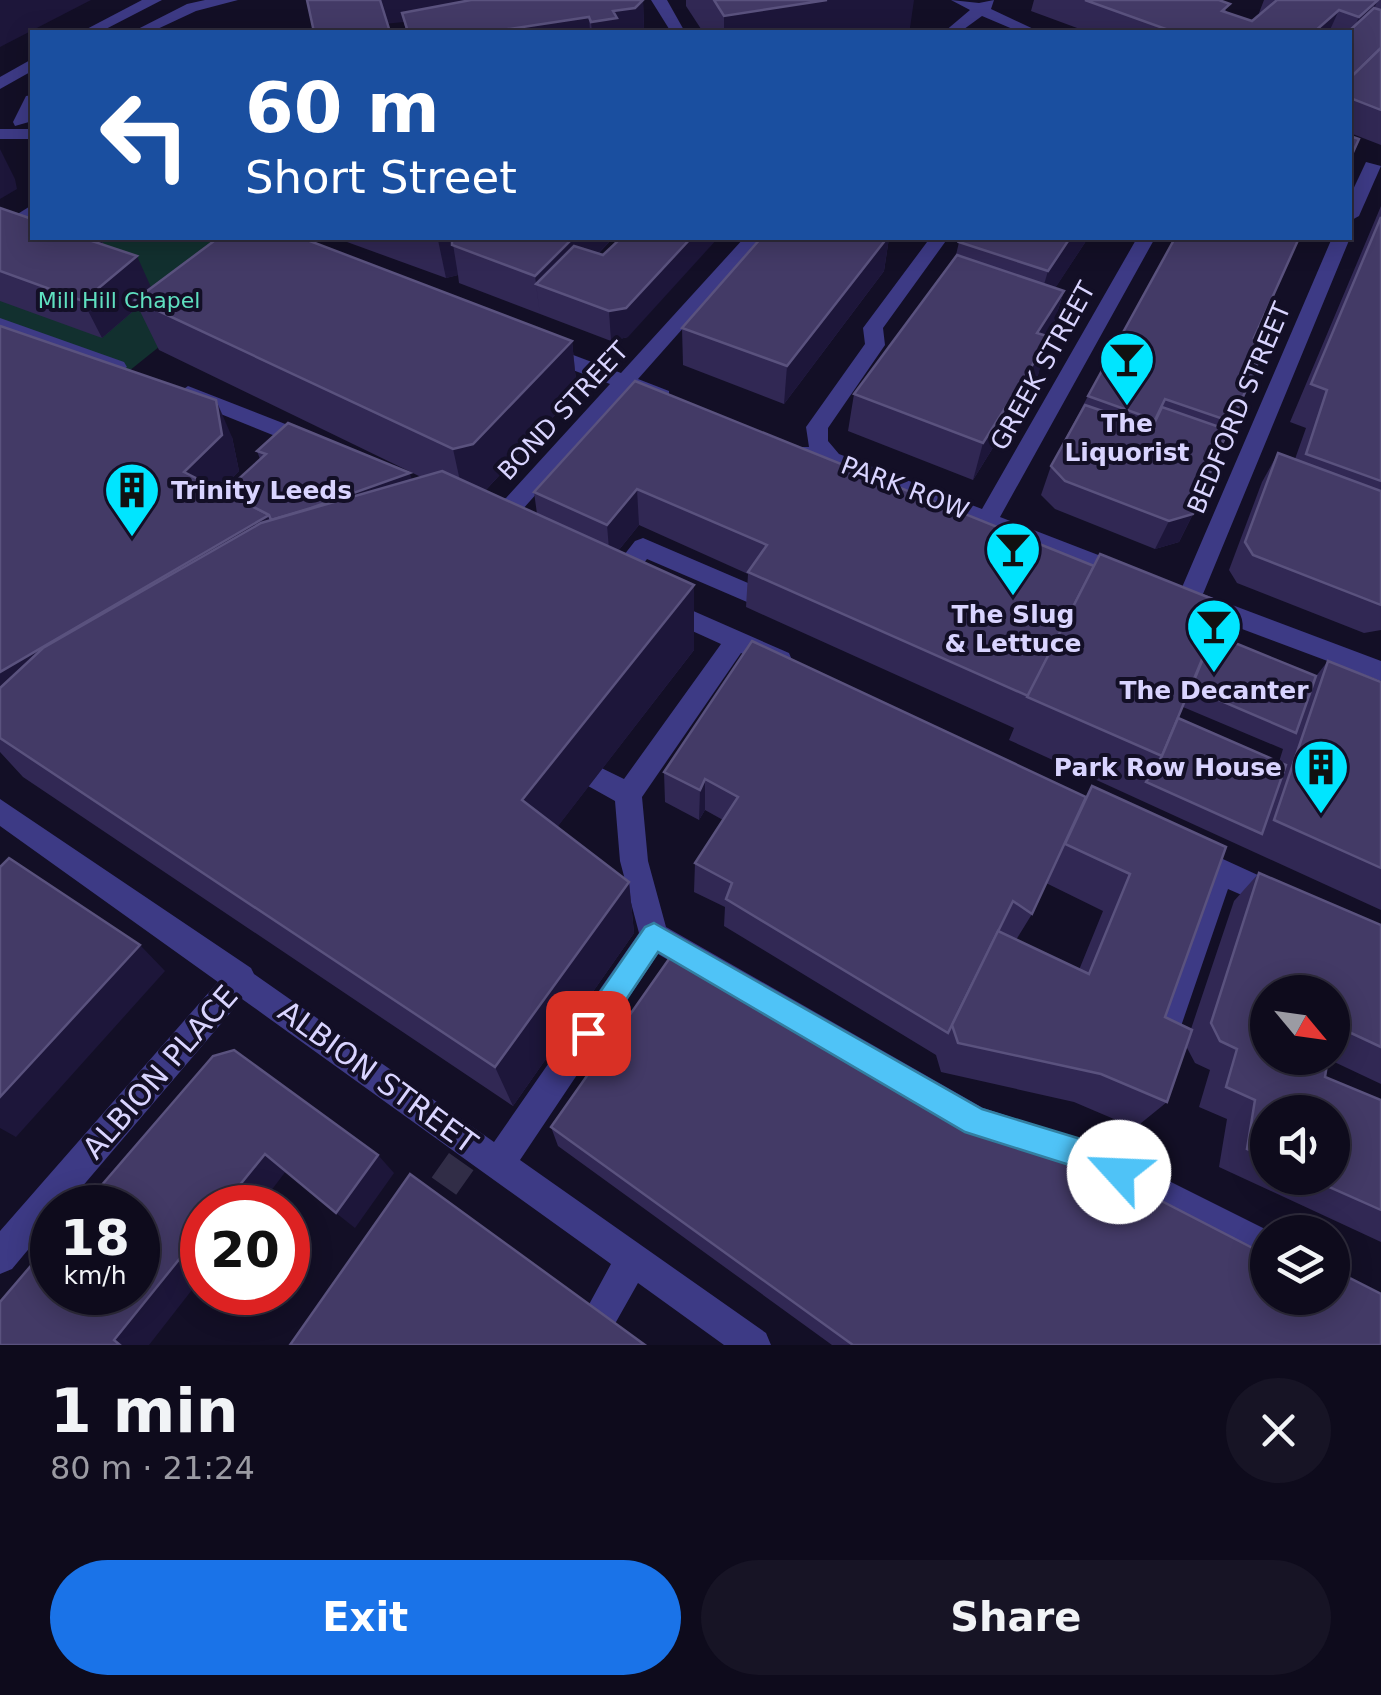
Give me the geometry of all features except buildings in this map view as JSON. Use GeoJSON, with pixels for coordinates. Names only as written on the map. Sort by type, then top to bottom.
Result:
{"type":"FeatureCollection","features":[{"type":"Feature","properties":{"kind":"street"},"geometry":{"type":"LineString","coordinates":[[94,30],[154,0]]}},
{"type":"Feature","properties":{"kind":"street"},"geometry":{"type":"LineString","coordinates":[[144,30],[192,7],[230,0]]}},
{"type":"Feature","properties":{"kind":"street"},"geometry":{"type":"LineString","coordinates":[[659,0],[677,30]]}},
{"type":"Feature","properties":{"kind":"street"},"geometry":{"type":"LineString","coordinates":[[960,0],[1027,30]]}},
{"type":"Feature","properties":{"kind":"street"},"geometry":{"type":"LineString","coordinates":[[954,30],[993,0]]}},
{"type":"Feature","properties":{"kind":"street"},"geometry":{"type":"LineString","coordinates":[[0,84],[30,65]]}},
{"type":"Feature","properties":{"kind":"street"},"geometry":{"type":"LineString","coordinates":[[0,134],[26,128]]}},
{"type":"Feature","properties":{"kind":"street"},"geometry":{"type":"LineString","coordinates":[[1352,159],[1376,168],[1352,212]]}},
{"type":"Feature","properties":{"kind":"street"},"geometry":{"type":"LineString","coordinates":[[0,234],[30,212]]}},
{"type":"Feature","properties":{"kind":"street","name":"BOND STREET"},"geometry":{"type":"LineString","coordinates":[[495,532],[465,518],[514,504],[752,240]]}},
{"type":"Feature","properties":{"kind":"street"},"geometry":{"type":"LineString","coordinates":[[831,460],[817,443],[817,427],[875,344],[872,328],[938,240]]}},
{"type":"Feature","properties":{"kind":"street","name":"GREEK STREET"},"geometry":{"type":"LineString","coordinates":[[987,520],[1145,240]]}},
{"type":"Feature","properties":{"kind":"street","name":"BEDFORD STREET"},"geometry":{"type":"LineString","coordinates":[[1171,592],[1340,240]]}},
{"type":"Feature","properties":{"kind":"street"},"geometry":{"type":"LineString","coordinates":[[0,324],[154,380],[338,455]]}},
{"type":"Feature","properties":{"kind":"street"},"geometry":{"type":"LineString","coordinates":[[518,342],[675,402]]}},
{"type":"Feature","properties":{"kind":"street","name":"PARK ROW"},"geometry":{"type":"LineString","coordinates":[[777,444],[831,460],[1381,671]]}},
{"type":"Feature","properties":{"kind":"street"},"geometry":{"type":"LineString","coordinates":[[614,585],[643,547],[754,596]]}},
{"type":"Feature","properties":{"kind":"street"},"geometry":{"type":"LineString","coordinates":[[584,572],[809,674]]}},
{"type":"Feature","properties":{"kind":"street"},"geometry":{"type":"LineString","coordinates":[[671,639],[689,618]]}},
{"type":"Feature","properties":{"kind":"street"},"geometry":{"type":"LineString","coordinates":[[737,640],[628,795],[634,861],[654,936],[976,1122],[1084,1155],[1250,1239]]}},
{"type":"Feature","properties":{"kind":"street"},"geometry":{"type":"LineString","coordinates":[[582,770],[628,795]]}},
{"type":"Feature","properties":{"kind":"street","name":"ALBION STREET"},"geometry":{"type":"LineString","coordinates":[[0,811],[241,978],[754,1345]]}},
{"type":"Feature","properties":{"kind":"street"},"geometry":{"type":"LineString","coordinates":[[1166,846],[1309,912]]}},
{"type":"Feature","properties":{"kind":"street"},"geometry":{"type":"LineString","coordinates":[[1163,1035],[1220,872]]}},
{"type":"Feature","properties":{"kind":"street"},"geometry":{"type":"LineString","coordinates":[[499,1163],[654,936]]}},
{"type":"Feature","properties":{"kind":"street","name":"ALBION PLACE"},"geometry":{"type":"LineString","coordinates":[[0,1257],[241,978]]}},
{"type":"Feature","properties":{"kind":"street"},"geometry":{"type":"LineString","coordinates":[[584,1345],[633,1258]]}},
{"type":"Feature","properties":{"kind":"green space","name":"Mill Hill Chapel"},"geometry":{"type":"Polygon","coordinates":[[[30,217],[30,240],[226,240],[277,252],[129,371],[0,319],[0,239],[30,217]]]}},
{"type":"Feature","properties":{"kind":"tunnel"},"geometry":{"type":"LineString","coordinates":[[418,1223],[473,1145]]}},
{"type":"Feature","properties":{"kind":"place","name":"The Liquorist"},"geometry":{"type":"Point","coordinates":[1127,408]}},
{"type":"Feature","properties":{"kind":"place","name":"Trinity Leeds"},"geometry":{"type":"Point","coordinates":[132,539]}},
{"type":"Feature","properties":{"kind":"place","name":"The Slug & Lettuce"},"geometry":{"type":"Point","coordinates":[1013,598]}},
{"type":"Feature","properties":{"kind":"place","name":"The Decanter"},"geometry":{"type":"Point","coordinates":[1214,675]}},
{"type":"Feature","properties":{"kind":"place","name":"Park Row House"},"geometry":{"type":"Point","coordinates":[1321,816]}},
{"type":"Feature","properties":{"kind":"route"},"geometry":{"type":"LineString","coordinates":[[588,1033],[654,936],[976,1122],[1084,1155],[1119,1172]]}}]}
